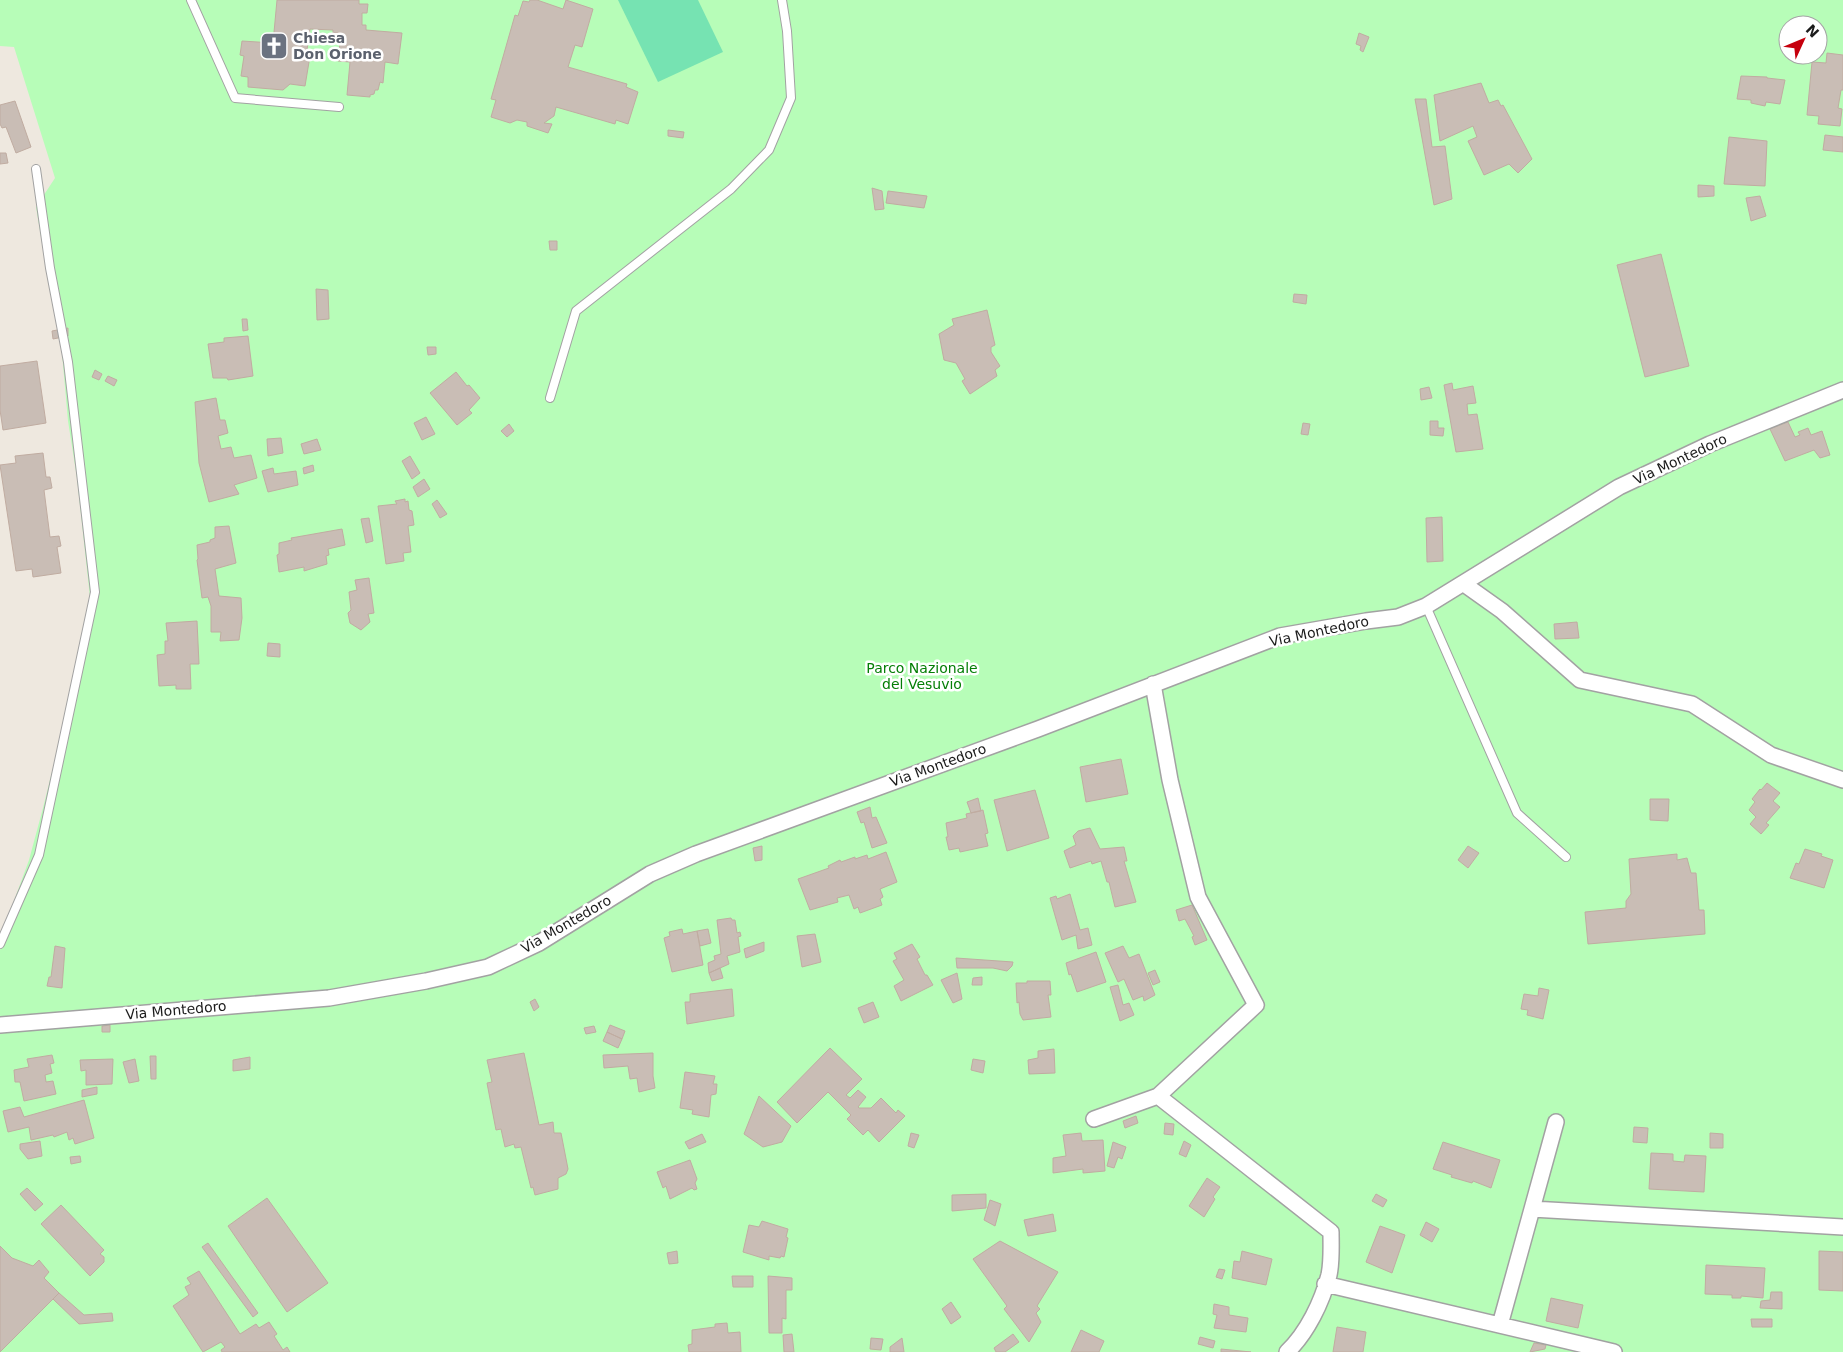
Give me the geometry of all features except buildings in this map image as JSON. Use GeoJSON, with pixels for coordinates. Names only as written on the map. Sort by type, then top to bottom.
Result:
{"type":"FeatureCollection","features":[{"type":"Feature","properties":{"kind":"street","name":"Via Montedoro"},"geometry":{"type":"LineString","coordinates":[[0,1025],[329,998],[426,981],[488,967],[539,943],[650,874],[696,854],[1280,636],[1366,620],[1398,617],[1426,606],[1619,487],[1710,444],[1843,390]]}},
{"type":"Feature","properties":{"kind":"street"},"geometry":{"type":"LineString","coordinates":[[1464,584],[1502,610],[1580,680],[1692,704],[1772,755],[1843,780]]}},
{"type":"Feature","properties":{"kind":"street"},"geometry":{"type":"LineString","coordinates":[[1094,1119],[1158,1096],[1256,1005],[1198,897],[1170,780],[1154,684]]}},
{"type":"Feature","properties":{"kind":"street"},"geometry":{"type":"LineString","coordinates":[[1158,1096],[1331,1232],[1329,1274],[1326,1284],[1302,1336],[1287,1352]]}},
{"type":"Feature","properties":{"kind":"street"},"geometry":{"type":"LineString","coordinates":[[1500,1325],[1556,1122]]}},
{"type":"Feature","properties":{"kind":"street"},"geometry":{"type":"LineString","coordinates":[[1532,1209],[1843,1227]]}},
{"type":"Feature","properties":{"kind":"street"},"geometry":{"type":"LineString","coordinates":[[1326,1284],[1614,1352]]}},
{"type":"Feature","properties":{"kind":"lane"},"geometry":{"type":"LineString","coordinates":[[191,0],[235,98],[339,107]]}},
{"type":"Feature","properties":{"kind":"lane"},"geometry":{"type":"LineString","coordinates":[[550,398],[576,312],[731,189],[769,150],[791,98],[787,32],[782,0]]}},
{"type":"Feature","properties":{"kind":"lane"},"geometry":{"type":"LineString","coordinates":[[0,944],[39,855],[95,592],[68,362],[50,268],[36,169]]}},
{"type":"Feature","properties":{"kind":"lane"},"geometry":{"type":"LineString","coordinates":[[1426,606],[1517,813],[1566,857]]}},
{"type":"Feature","properties":{"kind":"green space","name":"Parco Nazionale del Vesuvio"},"geometry":{"type":"Polygon","coordinates":[[[0,0],[1843,0],[1843,1352],[0,1352],[0,939],[29,860],[43,808],[61,736],[90,597],[77,478],[68,421],[59,319],[45,260],[36,207],[55,178],[14,47],[0,46],[0,0]]]}},
{"type":"Feature","properties":{"kind":"green space"},"geometry":{"type":"Polygon","coordinates":[[[618,0],[698,0],[723,52],[658,82],[618,0]]]}},
{"type":"Feature","properties":{"kind":"place","name":"Chiesa Don Orione"},"geometry":{"type":"Point","coordinates":[274,46]}}]}
